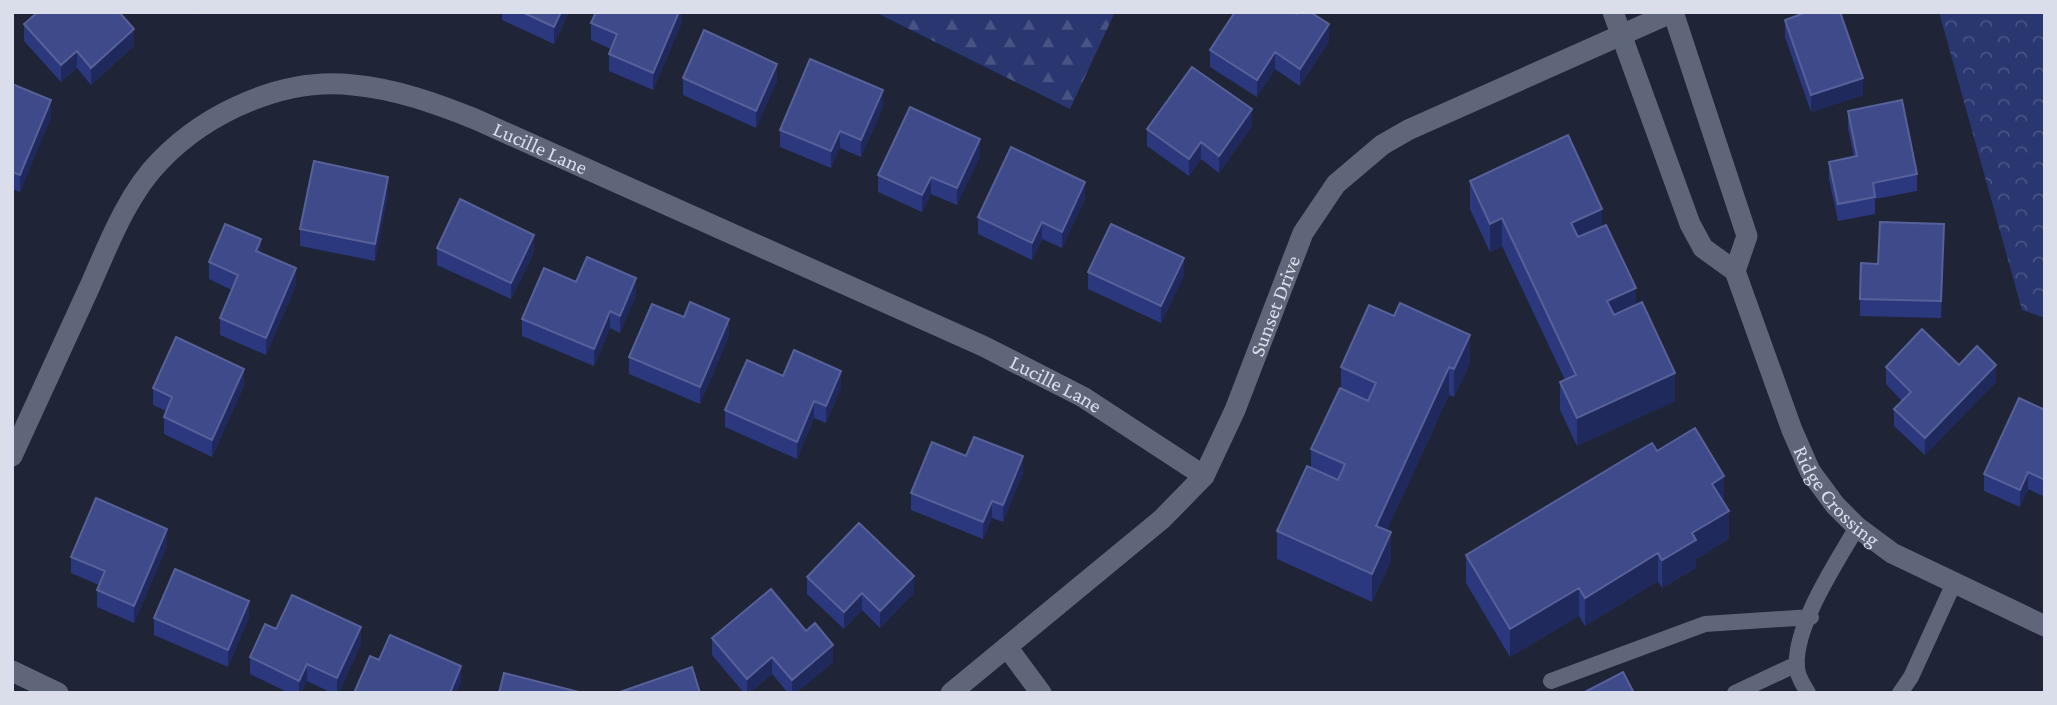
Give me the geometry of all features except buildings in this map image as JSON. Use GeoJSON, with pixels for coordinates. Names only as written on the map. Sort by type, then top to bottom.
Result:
{"type":"FeatureCollection","features":[{"type":"Feature","properties":{"kind":"street"},"geometry":{"type":"LineString","coordinates":[[1613,12],[1690,223],[1703,248],[1735,271],[1747,236],[1673,12]]}},
{"type":"Feature","properties":{"kind":"street","name":"Sunset Drive"},"geometry":{"type":"LineString","coordinates":[[951,693],[1162,519],[1204,476],[1235,410],[1298,243],[1317,208],[1336,184],[1382,145],[1408,130],[1673,12]]}},
{"type":"Feature","properties":{"kind":"street","name":"Lucille Lane"},"geometry":{"type":"LineString","coordinates":[[12,456],[105,251],[159,161],[190,135],[257,97],[307,86],[350,84],[426,100],[475,119],[983,346],[1083,397],[1204,476]]}},
{"type":"Feature","properties":{"kind":"street","name":"Ridge Crossing"},"geometry":{"type":"LineString","coordinates":[[1735,271],[1770,374],[1810,471],[1835,506],[1857,527],[1892,553],[2045,626]]}},
{"type":"Feature","properties":{"kind":"street"},"geometry":{"type":"LineString","coordinates":[[1007,647],[1041,693]]}},
{"type":"Feature","properties":{"kind":"street"},"geometry":{"type":"LineString","coordinates":[[12,671],[58,693]]}},
{"type":"Feature","properties":{"kind":"lane"},"geometry":{"type":"LineString","coordinates":[[1808,693],[1799,678],[1797,664],[1802,635],[1857,527]]}},
{"type":"Feature","properties":{"kind":"lane"},"geometry":{"type":"LineString","coordinates":[[1900,693],[1911,677],[1954,583]]}},
{"type":"Feature","properties":{"kind":"lane"},"geometry":{"type":"LineString","coordinates":[[1551,681],[1705,624],[1811,617]]}},
{"type":"Feature","properties":{"kind":"lane"},"geometry":{"type":"LineString","coordinates":[[1735,693],[1797,664]]}},
{"type":"Feature","properties":{"kind":"green space"},"geometry":{"type":"Polygon","coordinates":[[[875,12],[1115,12],[1070,109],[875,12]]]}},
{"type":"Feature","properties":{"kind":"green space"},"geometry":{"type":"Polygon","coordinates":[[[1939,12],[2045,12],[2045,318],[2022,310],[1939,12]]]}}]}
